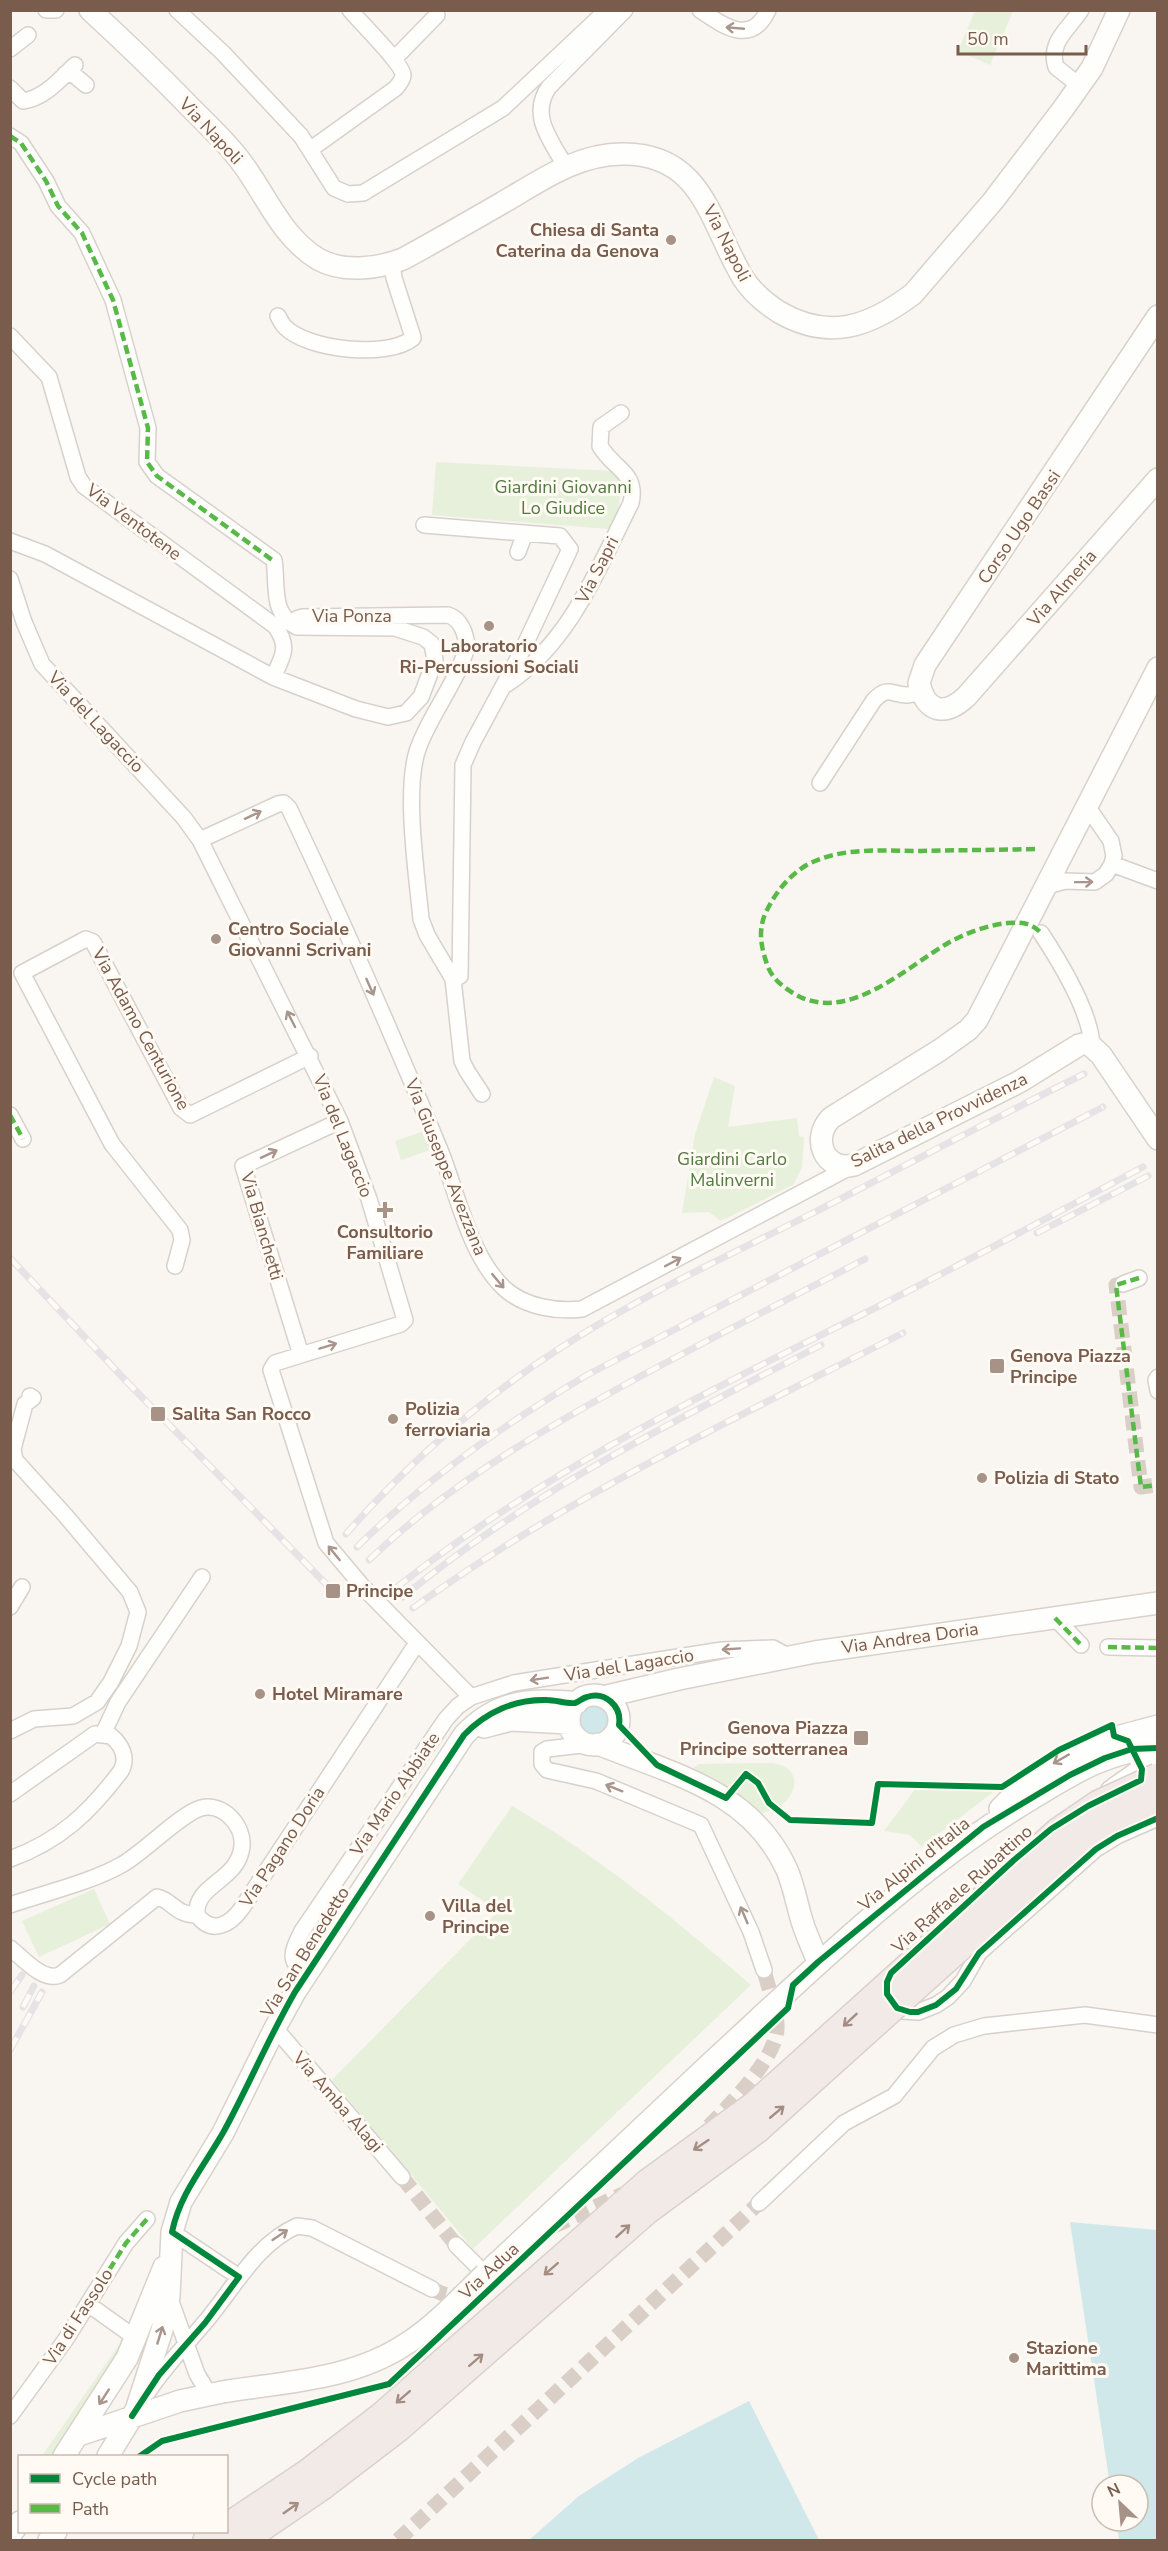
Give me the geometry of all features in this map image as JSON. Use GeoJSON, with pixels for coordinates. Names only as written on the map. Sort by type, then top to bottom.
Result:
{"type":"FeatureCollection","features":[{"type":"Feature","properties":{"kind":"highway"},"geometry":{"type":"LineString","coordinates":[[228,2527],[308,2473],[381,2417],[648,2183],[754,2106],[1058,1832],[1099,1804],[1143,1764]]}},
{"type":"Feature","properties":{"kind":"highway"},"geometry":{"type":"LineString","coordinates":[[243,2541],[322,2486],[399,2427],[646,2211],[687,2178],[756,2130],[1063,1854],[1109,1822],[1158,1798]]}},
{"type":"Feature","properties":{"kind":"street"},"geometry":{"type":"LineString","coordinates":[[46,10],[56,10]]}},
{"type":"Feature","properties":{"kind":"street","name":"Via Napoli"},"geometry":{"type":"LineString","coordinates":[[90,10],[137,54],[238,158],[277,218],[310,253],[320,260],[352,268],[392,264],[566,167],[593,157],[623,154],[656,158],[686,177],[703,197],[744,280],[757,296],[799,322],[811,327],[832,330],[873,318],[900,304],[913,294],[993,201],[1080,86],[1092,68],[1119,10]]}},
{"type":"Feature","properties":{"kind":"street"},"geometry":{"type":"LineString","coordinates":[[177,10],[269,100],[311,149],[334,188],[348,194],[363,193],[504,108],[607,10]]}},
{"type":"Feature","properties":{"kind":"street"},"geometry":{"type":"LineString","coordinates":[[311,149],[399,85],[402,79],[402,73],[394,59],[350,10]]}},
{"type":"Feature","properties":{"kind":"street"},"geometry":{"type":"LineString","coordinates":[[566,167],[543,125],[541,100],[549,87],[626,10]]}},
{"type":"Feature","properties":{"kind":"street"},"geometry":{"type":"LineString","coordinates":[[700,10],[724,27],[737,31],[754,26],[768,10]]}},
{"type":"Feature","properties":{"kind":"street"},"geometry":{"type":"LineString","coordinates":[[1080,86],[1056,67],[1054,53],[1060,37],[1081,10]]}},
{"type":"Feature","properties":{"kind":"street"},"geometry":{"type":"LineString","coordinates":[[394,59],[437,15]]}},
{"type":"Feature","properties":{"kind":"street"},"geometry":{"type":"LineString","coordinates":[[10,49],[28,35]]}},
{"type":"Feature","properties":{"kind":"street"},"geometry":{"type":"LineString","coordinates":[[10,88],[23,101],[30,100],[45,93],[70,70],[86,85]]}},
{"type":"Feature","properties":{"kind":"street"},"geometry":{"type":"LineString","coordinates":[[10,136],[21,143],[46,181],[58,206],[82,233],[113,300],[148,428],[147,462],[157,476],[275,562],[279,608],[297,627]]}},
{"type":"Feature","properties":{"kind":"street"},"geometry":{"type":"LineString","coordinates":[[278,316],[286,329],[309,340],[337,348],[366,350],[397,348],[413,338],[394,278],[392,264]]}},
{"type":"Feature","properties":{"kind":"street","name":"Corso Ugo Bassi"},"geometry":{"type":"LineString","coordinates":[[921,692],[919,683],[925,665],[1158,316]]}},
{"type":"Feature","properties":{"kind":"street","name":"Via Ventotene"},"geometry":{"type":"LineString","coordinates":[[10,336],[48,377],[78,477],[84,486],[275,626],[286,647],[273,677]]}},
{"type":"Feature","properties":{"kind":"street","name":"Via Sapri"},"geometry":{"type":"LineString","coordinates":[[504,686],[542,656],[568,625],[631,503],[633,493],[630,480],[600,446],[601,427],[621,413]]}},
{"type":"Feature","properties":{"kind":"street","name":"Via Almeria"},"geometry":{"type":"LineString","coordinates":[[921,692],[928,703],[937,709],[949,709],[966,697],[1158,479]]}},
{"type":"Feature","properties":{"kind":"street"},"geometry":{"type":"LineString","coordinates":[[424,525],[560,536],[570,549],[504,686],[473,742],[464,765],[460,976],[453,979]]}},
{"type":"Feature","properties":{"kind":"street"},"geometry":{"type":"LineString","coordinates":[[518,552],[525,533]]}},
{"type":"Feature","properties":{"kind":"street","name":"Via Ponza"},"geometry":{"type":"LineString","coordinates":[[10,541],[45,554],[273,677],[356,709],[392,718],[406,713],[418,702],[435,660],[434,648],[429,641],[405,630],[297,627],[295,621],[302,617],[448,615],[456,618],[464,631],[466,652],[418,746],[411,788],[421,920],[427,935],[453,979],[462,1061],[482,1094]]}},
{"type":"Feature","properties":{"kind":"street","name":"Via del Lagaccio"},"geometry":{"type":"LineString","coordinates":[[10,579],[28,633],[42,664],[178,811],[200,840],[340,1120],[369,1199],[405,1320],[401,1324],[275,1363],[271,1370],[326,1543],[347,1569],[420,1646]]}},
{"type":"Feature","properties":{"kind":"street"},"geometry":{"type":"LineString","coordinates":[[1047,886],[1158,668]]}},
{"type":"Feature","properties":{"kind":"street"},"geometry":{"type":"LineString","coordinates":[[820,783],[874,700],[882,692],[906,694],[921,692]]}},
{"type":"Feature","properties":{"kind":"street","name":"Via Giuseppe Avezzana"},"geometry":{"type":"LineString","coordinates":[[200,840],[278,804],[284,803],[289,808],[390,1032],[440,1152],[466,1222],[491,1273],[504,1288],[515,1296],[555,1310],[582,1309],[854,1165]]}},
{"type":"Feature","properties":{"kind":"street"},"geometry":{"type":"LineString","coordinates":[[1047,886],[1065,881],[1095,882],[1106,874],[1112,864],[1114,856],[1111,841],[1087,806]]}},
{"type":"Feature","properties":{"kind":"street"},"geometry":{"type":"LineString","coordinates":[[1112,864],[1158,881]]}},
{"type":"Feature","properties":{"kind":"street","name":"Salita della Provvidenza"},"geometry":{"type":"LineString","coordinates":[[1047,886],[996,987],[972,1025],[940,1050],[844,1108],[826,1124],[821,1141],[830,1160],[842,1167],[854,1165],[1019,1082],[1079,1045],[1088,1043],[1092,1045]]}},
{"type":"Feature","properties":{"kind":"street"},"geometry":{"type":"LineString","coordinates":[[1041,933],[1055,954],[1091,1027],[1092,1045],[1158,1138]]}},
{"type":"Feature","properties":{"kind":"street","name":"Via Adamo Centurione"},"geometry":{"type":"LineString","coordinates":[[175,1266],[182,1240],[180,1230],[112,1144],[22,973],[86,939],[93,942],[182,1108],[190,1115],[310,1056]]}},
{"type":"Feature","properties":{"kind":"street"},"geometry":{"type":"LineString","coordinates":[[10,1115],[22,1139]]}},
{"type":"Feature","properties":{"kind":"street","name":"Via Bianchetti"},"geometry":{"type":"LineString","coordinates":[[301,1355],[243,1166],[340,1120]]}},
{"type":"Feature","properties":{"kind":"street"},"geometry":{"type":"LineString","coordinates":[[1123,1284],[1139,1278]]}},
{"type":"Feature","properties":{"kind":"street"},"geometry":{"type":"LineString","coordinates":[[1158,1377],[1156,1380],[1158,1391]]}},
{"type":"Feature","properties":{"kind":"street"},"geometry":{"type":"LineString","coordinates":[[10,1731],[34,1719],[74,1716],[97,1702],[111,1682],[129,1646],[138,1612],[130,1592],[15,1460],[13,1449],[25,1404],[33,1398],[30,1396]]}},
{"type":"Feature","properties":{"kind":"street"},"geometry":{"type":"LineString","coordinates":[[103,1734],[118,1702],[202,1577]]}},
{"type":"Feature","properties":{"kind":"street"},"geometry":{"type":"LineString","coordinates":[[10,1607],[22,1587]]}},
{"type":"Feature","properties":{"kind":"street","name":"Via Andrea Doria"},"geometry":{"type":"LineString","coordinates":[[603,1697],[786,1658],[867,1644],[1158,1603]]}},
{"type":"Feature","properties":{"kind":"street"},"geometry":{"type":"LineString","coordinates":[[1055,1618],[1081,1645]]}},
{"type":"Feature","properties":{"kind":"street"},"geometry":{"type":"LineString","coordinates":[[420,1646],[468,1694]]}},
{"type":"Feature","properties":{"kind":"street","name":"Via Pagano Doria"},"geometry":{"type":"LineString","coordinates":[[10,1905],[121,1865],[193,1812],[210,1807],[225,1813],[238,1827],[242,1847],[235,1867],[201,1896],[197,1916],[205,1923],[217,1927],[229,1922],[236,1916],[420,1646]]}},
{"type":"Feature","properties":{"kind":"street"},"geometry":{"type":"LineString","coordinates":[[1108,1647],[1158,1648]]}},
{"type":"Feature","properties":{"kind":"street","name":"Via del Lagaccio"},"geometry":{"type":"LineString","coordinates":[[458,1706],[468,1694],[514,1683],[723,1650],[773,1648],[784,1654],[786,1658]]}},
{"type":"Feature","properties":{"kind":"street","name":"Via Andrea Doria"},"geometry":{"type":"LineString","coordinates":[[619,1720],[664,1683]]}},
{"type":"Feature","properties":{"kind":"street"},"geometry":{"type":"LineString","coordinates":[[657,1765],[619,1720],[613,1704],[603,1697],[587,1697],[573,1713],[574,1735],[657,1765],[726,1798],[753,1820],[765,1834],[787,1870],[818,1962]]}},
{"type":"Feature","properties":{"kind":"street","name":"Via San Benedetto"},"geometry":{"type":"LineString","coordinates":[[65,2455],[127,2358],[137,2337],[171,2241],[181,2202],[223,2133],[274,2028],[306,1975],[464,1736],[489,1713],[508,1706],[545,1700],[573,1713]]}},
{"type":"Feature","properties":{"kind":"street","name":"Via Mario Abbiate"},"geometry":{"type":"LineString","coordinates":[[306,1975],[293,1961],[293,1953],[303,1931],[446,1719],[458,1706]]}},
{"type":"Feature","properties":{"kind":"street"},"geometry":{"type":"LineString","coordinates":[[619,1720],[612,1736],[594,1744],[547,1749],[542,1752],[542,1764],[547,1770],[596,1781],[701,1825],[747,1921],[764,1970]]}},
{"type":"Feature","properties":{"kind":"street","name":"Via Alpini d'Italia"},"geometry":{"type":"LineString","coordinates":[[818,1962],[983,1827],[1021,1787],[1042,1771],[1073,1752],[1114,1736],[1158,1726]]}},
{"type":"Feature","properties":{"kind":"street"},"geometry":{"type":"LineString","coordinates":[[10,1794],[95,1734],[114,1738],[121,1748],[125,1761],[121,1771],[62,1834],[35,1850],[10,1859]]}},
{"type":"Feature","properties":{"kind":"street"},"geometry":{"type":"LineString","coordinates":[[1114,1736],[1128,1741],[1143,1764]]}},
{"type":"Feature","properties":{"kind":"street","name":"Via Alpini d'Italia"},"geometry":{"type":"LineString","coordinates":[[983,1827],[1070,1775],[1104,1758],[1143,1764],[1158,1748]]}},
{"type":"Feature","properties":{"kind":"street","name":"Via Raffaele Rubattino"},"geometry":{"type":"LineString","coordinates":[[1158,1758],[1143,1764],[1088,1806],[1051,1829],[1014,1860],[891,1973],[886,1989],[890,1999],[897,2008],[918,2012],[948,1997],[963,1981],[979,1953],[1096,1850],[1117,1836],[1158,1818]]}},
{"type":"Feature","properties":{"kind":"street"},"geometry":{"type":"LineString","coordinates":[[10,1948],[46,1976],[54,1977],[60,1975],[157,1898],[164,1899],[171,1907],[184,1914],[197,1916]]}},
{"type":"Feature","properties":{"kind":"street","name":"Via Adua"},"geometry":{"type":"LineString","coordinates":[[79,2435],[134,2413],[209,2394],[348,2372],[377,2361],[408,2344],[818,1962]]}},
{"type":"Feature","properties":{"kind":"street"},"geometry":{"type":"LineString","coordinates":[[759,2203],[844,2123],[894,2096],[933,2048],[954,2035],[970,2030],[1084,2015],[1158,2025]]}},
{"type":"Feature","properties":{"kind":"street","name":"Via Amba Alagi"},"geometry":{"type":"LineString","coordinates":[[274,2028],[402,2177]]}},
{"type":"Feature","properties":{"kind":"street","name":"Via di Fassolo"},"geometry":{"type":"LineString","coordinates":[[10,2416],[66,2340],[126,2243],[147,2219]]}},
{"type":"Feature","properties":{"kind":"street"},"geometry":{"type":"LineString","coordinates":[[134,2413],[159,2375],[224,2300],[240,2277],[271,2242],[297,2226],[312,2228],[432,2289]]}},
{"type":"Feature","properties":{"kind":"street"},"geometry":{"type":"LineString","coordinates":[[171,2241],[240,2277]]}},
{"type":"Feature","properties":{"kind":"street","name":"Via San Benedetto"},"geometry":{"type":"LineString","coordinates":[[111,2455],[134,2413],[162,2330],[169,2296],[171,2241]]}},
{"type":"Feature","properties":{"kind":"street"},"geometry":{"type":"LineString","coordinates":[[456,2245],[485,2274]]}},
{"type":"Feature","properties":{"kind":"street"},"geometry":{"type":"LineString","coordinates":[[169,2296],[197,2374],[209,2394]]}},
{"type":"Feature","properties":{"kind":"street"},"geometry":{"type":"LineString","coordinates":[[88,2304],[137,2337]]}},
{"type":"Feature","properties":{"kind":"street"},"geometry":{"type":"LineString","coordinates":[[112,2455],[168,2406]]}},
{"type":"Feature","properties":{"kind":"green space"},"geometry":{"type":"Polygon","coordinates":[[[975,11],[1013,11],[990,65],[958,51],[975,11]]]}},
{"type":"Feature","properties":{"kind":"green space","name":"Giardini Giovanni Lo Giudice"},"geometry":{"type":"Polygon","coordinates":[[[436,462],[613,471],[621,481],[618,518],[609,529],[432,515],[436,462]]]}},
{"type":"Feature","properties":{"kind":"green space","name":"Giardini Carlo Malinverni"},"geometry":{"type":"Polygon","coordinates":[[[714,1077],[735,1086],[728,1127],[797,1118],[799,1136],[804,1137],[802,1167],[794,1184],[721,1221],[709,1212],[682,1213],[695,1134],[714,1077]]]}},
{"type":"Feature","properties":{"kind":"green space"},"geometry":{"type":"Polygon","coordinates":[[[424,1131],[430,1150],[401,1160],[395,1141],[424,1131]]]}},
{"type":"Feature","properties":{"kind":"green space"},"geometry":{"type":"Polygon","coordinates":[[[772,1763],[784,1767],[791,1773],[794,1780],[793,1789],[789,1798],[781,1805],[759,1813],[717,1780],[693,1768],[699,1764],[772,1763]]]}},
{"type":"Feature","properties":{"kind":"green space"},"geometry":{"type":"Polygon","coordinates":[[[916,1788],[997,1789],[922,1847],[910,1835],[884,1831],[916,1788]]]}},
{"type":"Feature","properties":{"kind":"green space"},"geometry":{"type":"Polygon","coordinates":[[[512,1806],[606,1867],[751,1985],[473,2249],[332,2080],[498,1911],[458,1884],[512,1806]]]}},
{"type":"Feature","properties":{"kind":"green space"},"geometry":{"type":"Polygon","coordinates":[[[94,1889],[110,1924],[39,1957],[22,1921],[94,1889]]]}},
{"type":"Feature","properties":{"kind":"green space"},"geometry":{"type":"Polygon","coordinates":[[[121,2342],[128,2347],[52,2455],[43,2455],[121,2342]]]}},
{"type":"Feature","properties":{"kind":"water"},"geometry":{"type":"Polygon","coordinates":[[[594,1702],[606,1707],[611,1719],[606,1731],[594,1736],[582,1731],[577,1719],[582,1707],[594,1702]]]}},
{"type":"Feature","properties":{"kind":"water"},"geometry":{"type":"Polygon","coordinates":[[[1070,2222],[1157,2230],[1157,2540],[1119,2540],[1118,2533],[1150,2533],[1150,2473],[1108,2473],[1070,2222]]]}},
{"type":"Feature","properties":{"kind":"water"},"geometry":{"type":"Polygon","coordinates":[[[749,2401],[819,2540],[529,2540],[579,2496],[638,2458],[749,2401]]]}},
{"type":"Feature","properties":{"kind":"tunnel"},"geometry":{"type":"LineString","coordinates":[[1123,1284],[1116,1285],[1141,1487],[1158,1485]]}},
{"type":"Feature","properties":{"kind":"tunnel"},"geometry":{"type":"LineString","coordinates":[[709,2126],[750,2081],[769,2054],[775,2041],[776,2015],[764,1970]]}},
{"type":"Feature","properties":{"kind":"tunnel"},"geometry":{"type":"LineString","coordinates":[[402,2177],[456,2245]]}},
{"type":"Feature","properties":{"kind":"tunnel"},"geometry":{"type":"LineString","coordinates":[[534,2238],[552,2227],[623,2194]]}},
{"type":"Feature","properties":{"kind":"tunnel"},"geometry":{"type":"LineString","coordinates":[[398,2540],[759,2203]]}},
{"type":"Feature","properties":{"kind":"tunnel"},"geometry":{"type":"LineString","coordinates":[[432,2289],[449,2295],[465,2290]]}},
{"type":"Feature","properties":{"kind":"railway"},"geometry":{"type":"LineString","coordinates":[[346,1534],[396,1481],[449,1432],[505,1386],[565,1345],[624,1309],[1084,1074]]}},
{"type":"Feature","properties":{"kind":"railway"},"geometry":{"type":"LineString","coordinates":[[357,1547],[410,1498],[466,1454],[525,1413],[587,1375],[1103,1107]]}},
{"type":"Feature","properties":{"kind":"railway"},"geometry":{"type":"LineString","coordinates":[[396,1588],[507,1508],[623,1438],[1143,1167]]}},
{"type":"Feature","properties":{"kind":"railway"},"geometry":{"type":"LineString","coordinates":[[1037,1233],[1148,1176]]}},
{"type":"Feature","properties":{"kind":"railway"},"geometry":{"type":"LineString","coordinates":[[10,1258],[130,1385],[333,1591]]}},
{"type":"Feature","properties":{"kind":"railway"},"geometry":{"type":"LineString","coordinates":[[369,1560],[397,1534],[457,1487],[520,1445],[650,1371],[865,1259]]}},
{"type":"Feature","properties":{"kind":"railway"},"geometry":{"type":"LineString","coordinates":[[413,1608],[471,1568],[591,1495],[715,1428],[903,1333]]}},
{"type":"Feature","properties":{"kind":"railway"},"geometry":{"type":"LineString","coordinates":[[403,1597],[451,1559],[553,1491],[659,1430],[821,1345]]}},
{"type":"Feature","properties":{"kind":"railway"},"geometry":{"type":"LineString","coordinates":[[10,1992],[22,1975]]}},
{"type":"Feature","properties":{"kind":"railway"},"geometry":{"type":"LineString","coordinates":[[23,2007],[34,1986]]}},
{"type":"Feature","properties":{"kind":"railway"},"geometry":{"type":"LineString","coordinates":[[10,2050],[42,1992]]}},
{"type":"Feature","properties":{"kind":"marked path"},"geometry":{"type":"LineString","coordinates":[[10,136],[21,143],[46,181],[58,206],[82,233],[113,300],[148,428],[147,462],[157,476],[275,562]]}},
{"type":"Feature","properties":{"kind":"marked path"},"geometry":{"type":"LineString","coordinates":[[1035,849],[877,850],[833,855],[805,866],[778,891],[764,917],[761,938],[768,967],[782,985],[793,993],[813,1001],[834,1003],[874,990],[948,943],[977,930],[1000,924],[1018,923],[1030,925],[1041,933]]}},
{"type":"Feature","properties":{"kind":"marked path"},"geometry":{"type":"LineString","coordinates":[[10,1115],[23,1139]]}},
{"type":"Feature","properties":{"kind":"marked path"},"geometry":{"type":"LineString","coordinates":[[1139,1278],[1116,1285],[1141,1487],[1158,1485]]}},
{"type":"Feature","properties":{"kind":"marked path"},"geometry":{"type":"LineString","coordinates":[[1055,1618],[1081,1645]]}},
{"type":"Feature","properties":{"kind":"marked path"},"geometry":{"type":"LineString","coordinates":[[1108,1647],[1158,1648]]}},
{"type":"Feature","properties":{"kind":"marked path"},"geometry":{"type":"LineString","coordinates":[[88,2304],[126,2243],[147,2219]]}},
{"type":"Feature","properties":{"kind":"cycle path"},"geometry":{"type":"LineString","coordinates":[[132,2416],[159,2375],[205,2323],[239,2277],[172,2232],[187,2192],[224,2131],[295,1992],[464,1735],[491,1714],[502,1708],[535,1700],[575,1703],[587,1697],[600,1696],[615,1706],[619,1725],[657,1765],[726,1798],[746,1774],[758,1783],[769,1803],[790,1820],[872,1823],[878,1784],[1002,1787],[1059,1750],[1112,1725],[1114,1736],[1128,1741],[1142,1769],[1141,1780],[1088,1806],[1051,1829],[891,1973],[887,1982],[887,1994],[897,2008],[910,2012],[918,2012],[936,2005],[956,1989],[979,1953],[1096,1849],[1117,1836],[1158,1818]]}},
{"type":"Feature","properties":{"kind":"cycle path"},"geometry":{"type":"LineString","coordinates":[[141,2455],[162,2441],[389,2384],[788,2008],[793,1985],[818,1962],[983,1827],[1070,1775],[1105,1758],[1132,1749],[1158,1748]]}},
{"type":"Feature","properties":{"kind":"place","name":"Chiesa di Santa Caterina da Genova"},"geometry":{"type":"Point","coordinates":[671,240]}},
{"type":"Feature","properties":{"kind":"place","name":"Laboratorio Ri-Percussioni Sociali"},"geometry":{"type":"Point","coordinates":[489,626]}},
{"type":"Feature","properties":{"kind":"place","name":"Centro Sociale Giovanni Scrivani"},"geometry":{"type":"Point","coordinates":[216,939]}},
{"type":"Feature","properties":{"kind":"place","name":"Consultorio Familiare"},"geometry":{"type":"Point","coordinates":[385,1210]}},
{"type":"Feature","properties":{"kind":"place","name":"Genova Piazza Principe"},"geometry":{"type":"Point","coordinates":[997,1366]}},
{"type":"Feature","properties":{"kind":"place","name":"Salita San Rocco"},"geometry":{"type":"Point","coordinates":[158,1414]}},
{"type":"Feature","properties":{"kind":"place","name":"Polizia ferroviaria"},"geometry":{"type":"Point","coordinates":[393,1419]}},
{"type":"Feature","properties":{"kind":"place","name":"Polizia di Stato"},"geometry":{"type":"Point","coordinates":[982,1478]}},
{"type":"Feature","properties":{"kind":"place","name":"Principe"},"geometry":{"type":"Point","coordinates":[333,1591]}},
{"type":"Feature","properties":{"kind":"place","name":"Hotel Miramare"},"geometry":{"type":"Point","coordinates":[260,1694]}},
{"type":"Feature","properties":{"kind":"place","name":"Genova Piazza Principe sotterranea"},"geometry":{"type":"Point","coordinates":[861,1738]}},
{"type":"Feature","properties":{"kind":"place","name":"Villa del Principe"},"geometry":{"type":"Point","coordinates":[430,1916]}},
{"type":"Feature","properties":{"kind":"place","name":"Stazione Marittima"},"geometry":{"type":"Point","coordinates":[1014,2358]}}]}
